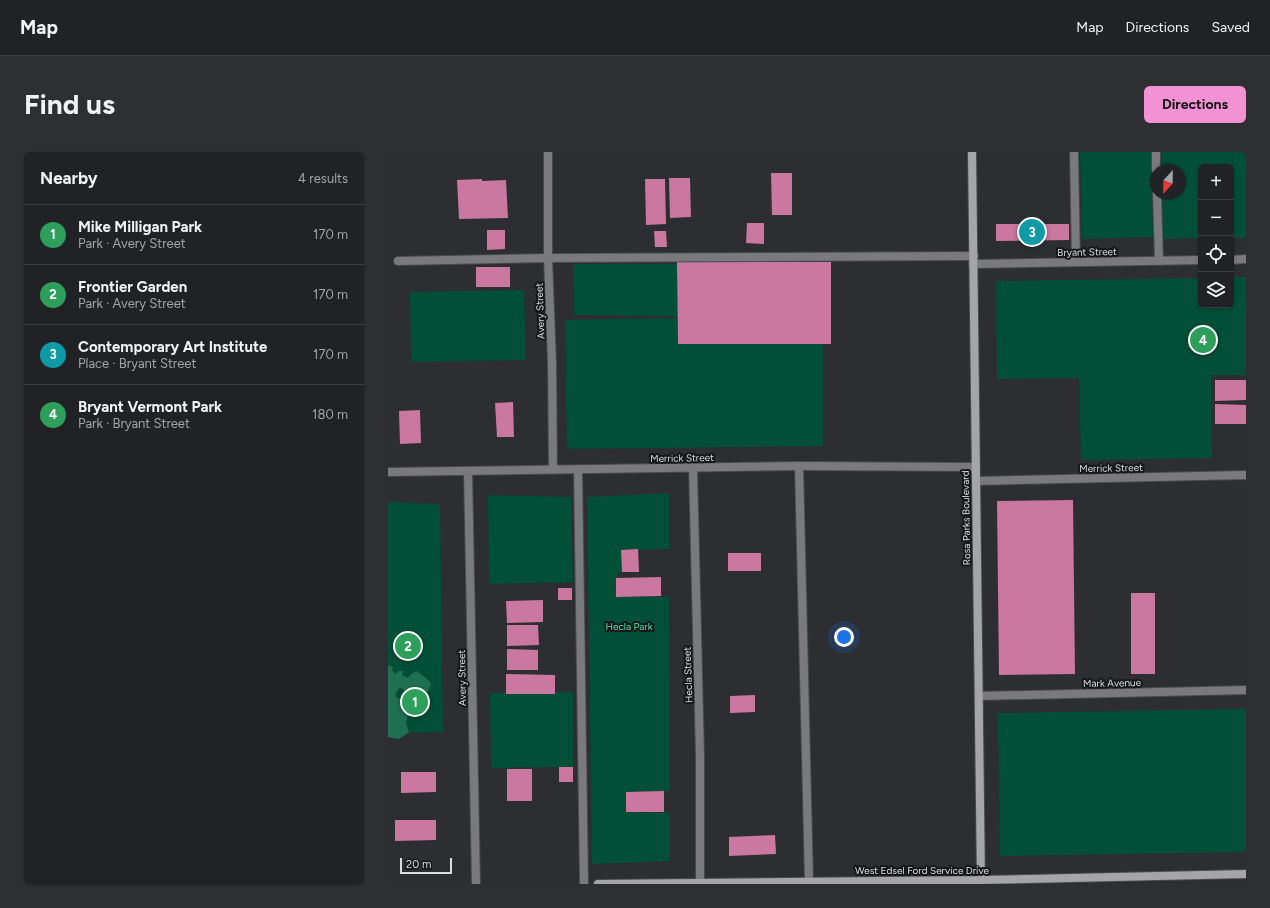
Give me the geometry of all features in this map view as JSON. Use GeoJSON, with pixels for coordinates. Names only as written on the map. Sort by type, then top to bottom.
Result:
{"type":"FeatureCollection","features":[{"type":"Feature","properties":{"kind":"street","name":"Avery Street"},"geometry":{"type":"LineString","coordinates":[[548,152],[548,258],[553,470]]}},
{"type":"Feature","properties":{"kind":"street","name":"Rosa Parks Boulevard"},"geometry":{"type":"LineString","coordinates":[[972,152],[981,882]]}},
{"type":"Feature","properties":{"kind":"street"},"geometry":{"type":"LineString","coordinates":[[1074,152],[1076,262]]}},
{"type":"Feature","properties":{"kind":"street"},"geometry":{"type":"LineString","coordinates":[[1156,152],[1156,164]]}},
{"type":"Feature","properties":{"kind":"street"},"geometry":{"type":"LineString","coordinates":[[1157,200],[1159,261]]}},
{"type":"Feature","properties":{"kind":"street","name":"Bryant Street"},"geometry":{"type":"LineString","coordinates":[[398,261],[548,258],[973,260],[1076,262],[1198,260]]}},
{"type":"Feature","properties":{"kind":"street"},"geometry":{"type":"LineString","coordinates":[[1234,260],[1246,259]]}},
{"type":"Feature","properties":{"kind":"street"},"geometry":{"type":"LineString","coordinates":[[799,466],[809,881]]}},
{"type":"Feature","properties":{"kind":"street","name":"Merrick Street"},"geometry":{"type":"LineString","coordinates":[[388,472],[799,466],[975,467]]}},
{"type":"Feature","properties":{"kind":"street","name":"Hecla Street"},"geometry":{"type":"LineString","coordinates":[[693,468],[700,756],[700,882]]}},
{"type":"Feature","properties":{"kind":"street"},"geometry":{"type":"LineString","coordinates":[[578,469],[584,884]]}},
{"type":"Feature","properties":{"kind":"street","name":"Avery Street"},"geometry":{"type":"LineString","coordinates":[[468,471],[476,884]]}},
{"type":"Feature","properties":{"kind":"street","name":"Merrick Street"},"geometry":{"type":"LineString","coordinates":[[976,481],[1246,475]]}},
{"type":"Feature","properties":{"kind":"street","name":"Mark Avenue"},"geometry":{"type":"LineString","coordinates":[[979,696],[1246,690]]}},
{"type":"Feature","properties":{"kind":"street","name":"West Edsel Ford Service Drive"},"geometry":{"type":"LineString","coordinates":[[598,884],[809,881],[981,882],[1246,874]]}},
{"type":"Feature","properties":{"kind":"green space"},"geometry":{"type":"Polygon","coordinates":[[[1080,152],[1151,152],[1150,200],[1152,200],[1153,237],[1082,239],[1080,152]]]}},
{"type":"Feature","properties":{"kind":"green space"},"geometry":{"type":"Polygon","coordinates":[[[1162,152],[1246,152],[1246,238],[1234,238],[1234,164],[1198,164],[1198,238],[1163,239],[1162,200],[1186,200],[1186,164],[1162,164],[1162,152]]]}},
{"type":"Feature","properties":{"kind":"green space"},"geometry":{"type":"Polygon","coordinates":[[[573,264],[677,264],[677,316],[574,315],[573,264]]]}},
{"type":"Feature","properties":{"kind":"green space"},"geometry":{"type":"Polygon","coordinates":[[[1234,277],[1246,277],[1246,375],[1211,375],[1212,458],[1081,460],[1079,378],[997,379],[996,281],[1198,278],[1198,308],[1234,308],[1234,277]]]}},
{"type":"Feature","properties":{"kind":"green space"},"geometry":{"type":"Polygon","coordinates":[[[524,290],[526,360],[411,362],[410,292],[524,290]]]}},
{"type":"Feature","properties":{"kind":"green space"},"geometry":{"type":"Polygon","coordinates":[[[677,318],[678,344],[823,343],[823,446],[567,449],[565,320],[677,318]]]}},
{"type":"Feature","properties":{"kind":"green space","name":"Hecla Park"},"geometry":{"type":"Polygon","coordinates":[[[669,493],[669,549],[621,550],[622,572],[617,574],[616,597],[669,597],[670,791],[626,792],[626,812],[670,813],[670,861],[592,864],[587,497],[669,493]]]}},
{"type":"Feature","properties":{"kind":"green space"},"geometry":{"type":"Polygon","coordinates":[[[488,495],[571,497],[573,582],[489,584],[488,495]]]}},
{"type":"Feature","properties":{"kind":"green space"},"geometry":{"type":"Polygon","coordinates":[[[388,502],[440,504],[443,732],[388,733],[388,502]]]}},
{"type":"Feature","properties":{"kind":"green space"},"geometry":{"type":"Polygon","coordinates":[[[388,665],[393,667],[392,670],[395,674],[399,671],[403,671],[402,675],[408,678],[411,674],[417,671],[431,684],[429,690],[425,694],[416,699],[400,687],[395,694],[397,698],[404,699],[404,707],[408,709],[406,723],[409,732],[399,739],[388,737],[388,665]]]}},
{"type":"Feature","properties":{"kind":"green space"},"geometry":{"type":"Polygon","coordinates":[[[573,692],[573,767],[491,768],[490,693],[573,692]]]}},
{"type":"Feature","properties":{"kind":"green space"},"geometry":{"type":"Polygon","coordinates":[[[1246,709],[1246,852],[1000,856],[998,713],[1246,709]]]}},
{"type":"Feature","properties":{"kind":"building"},"geometry":{"type":"Polygon","coordinates":[[[771,173],[792,173],[792,215],[772,215],[771,173]]]}},
{"type":"Feature","properties":{"kind":"building"},"geometry":{"type":"Polygon","coordinates":[[[669,178],[690,178],[691,217],[670,218],[669,178]]]}},
{"type":"Feature","properties":{"kind":"building"},"geometry":{"type":"Polygon","coordinates":[[[482,179],[482,181],[506,180],[508,218],[459,219],[457,180],[482,179]]]}},
{"type":"Feature","properties":{"kind":"building"},"geometry":{"type":"Polygon","coordinates":[[[645,179],[665,179],[666,224],[646,225],[645,179]]]}},
{"type":"Feature","properties":{"kind":"building"},"geometry":{"type":"Polygon","coordinates":[[[747,223],[764,223],[764,244],[746,243],[747,223]]]}},
{"type":"Feature","properties":{"kind":"building"},"geometry":{"type":"Polygon","coordinates":[[[996,224],[1069,224],[1069,240],[996,241],[996,224]]]}},
{"type":"Feature","properties":{"kind":"building"},"geometry":{"type":"Polygon","coordinates":[[[487,230],[505,230],[505,249],[487,250],[487,230]]]}},
{"type":"Feature","properties":{"kind":"building"},"geometry":{"type":"Polygon","coordinates":[[[654,231],[666,231],[667,247],[655,247],[654,231]]]}},
{"type":"Feature","properties":{"kind":"building"},"geometry":{"type":"Polygon","coordinates":[[[677,262],[831,262],[831,344],[678,344],[677,262]]]}},
{"type":"Feature","properties":{"kind":"building"},"geometry":{"type":"Polygon","coordinates":[[[476,267],[510,267],[510,287],[476,287],[476,267]]]}},
{"type":"Feature","properties":{"kind":"building"},"geometry":{"type":"Polygon","coordinates":[[[1215,380],[1246,380],[1246,400],[1215,401],[1215,380]]]}},
{"type":"Feature","properties":{"kind":"building"},"geometry":{"type":"Polygon","coordinates":[[[513,402],[514,437],[497,437],[495,403],[513,402]]]}},
{"type":"Feature","properties":{"kind":"building"},"geometry":{"type":"Polygon","coordinates":[[[1215,404],[1246,405],[1246,424],[1215,424],[1215,404]]]}},
{"type":"Feature","properties":{"kind":"building"},"geometry":{"type":"Polygon","coordinates":[[[420,410],[421,443],[400,444],[399,411],[420,410]]]}},
{"type":"Feature","properties":{"kind":"building"},"geometry":{"type":"Polygon","coordinates":[[[1073,500],[1075,674],[999,675],[997,501],[1073,500]]]}},
{"type":"Feature","properties":{"kind":"building"},"geometry":{"type":"Polygon","coordinates":[[[638,549],[639,572],[622,572],[621,550],[638,549]]]}},
{"type":"Feature","properties":{"kind":"building"},"geometry":{"type":"Polygon","coordinates":[[[728,553],[761,553],[761,571],[728,571],[728,553]]]}},
{"type":"Feature","properties":{"kind":"building"},"geometry":{"type":"Polygon","coordinates":[[[661,577],[661,596],[616,597],[616,578],[661,577]]]}},
{"type":"Feature","properties":{"kind":"building"},"geometry":{"type":"Polygon","coordinates":[[[558,588],[572,588],[572,600],[558,600],[558,588]]]}},
{"type":"Feature","properties":{"kind":"building"},"geometry":{"type":"Polygon","coordinates":[[[1131,593],[1155,593],[1155,674],[1131,674],[1131,593]]]}},
{"type":"Feature","properties":{"kind":"building"},"geometry":{"type":"Polygon","coordinates":[[[543,600],[543,622],[507,623],[506,601],[543,600]]]}},
{"type":"Feature","properties":{"kind":"building"},"geometry":{"type":"Polygon","coordinates":[[[507,625],[538,625],[539,645],[507,646],[507,625]]]}},
{"type":"Feature","properties":{"kind":"building"},"geometry":{"type":"Polygon","coordinates":[[[507,649],[538,650],[538,670],[507,670],[507,649]]]}},
{"type":"Feature","properties":{"kind":"building"},"geometry":{"type":"Polygon","coordinates":[[[506,674],[555,675],[555,694],[506,694],[506,674]]]}},
{"type":"Feature","properties":{"kind":"building"},"geometry":{"type":"Polygon","coordinates":[[[755,695],[755,712],[730,713],[730,696],[755,695]]]}},
{"type":"Feature","properties":{"kind":"building"},"geometry":{"type":"Polygon","coordinates":[[[559,767],[573,767],[573,782],[559,782],[559,767]]]}},
{"type":"Feature","properties":{"kind":"building"},"geometry":{"type":"Polygon","coordinates":[[[507,769],[532,769],[532,801],[507,801],[507,769]]]}},
{"type":"Feature","properties":{"kind":"building"},"geometry":{"type":"Polygon","coordinates":[[[401,772],[436,772],[436,792],[401,793],[401,772]]]}},
{"type":"Feature","properties":{"kind":"building"},"geometry":{"type":"Polygon","coordinates":[[[664,791],[664,812],[626,812],[626,792],[664,791]]]}},
{"type":"Feature","properties":{"kind":"building"},"geometry":{"type":"Polygon","coordinates":[[[395,820],[436,820],[436,840],[395,841],[395,820]]]}},
{"type":"Feature","properties":{"kind":"building"},"geometry":{"type":"Polygon","coordinates":[[[775,835],[776,854],[729,856],[729,837],[775,835]]]}},
{"type":"Feature","properties":{"kind":"place","name":"Contemporary Art Institute"},"geometry":{"type":"Point","coordinates":[1032,232]}},
{"type":"Feature","properties":{"kind":"place","name":"Bryant Vermont Park"},"geometry":{"type":"Point","coordinates":[1203,340]}},
{"type":"Feature","properties":{"kind":"place","name":"Frontier Garden"},"geometry":{"type":"Point","coordinates":[408,646]}},
{"type":"Feature","properties":{"kind":"place","name":"Mike Milligan Park"},"geometry":{"type":"Point","coordinates":[415,702]}}]}
